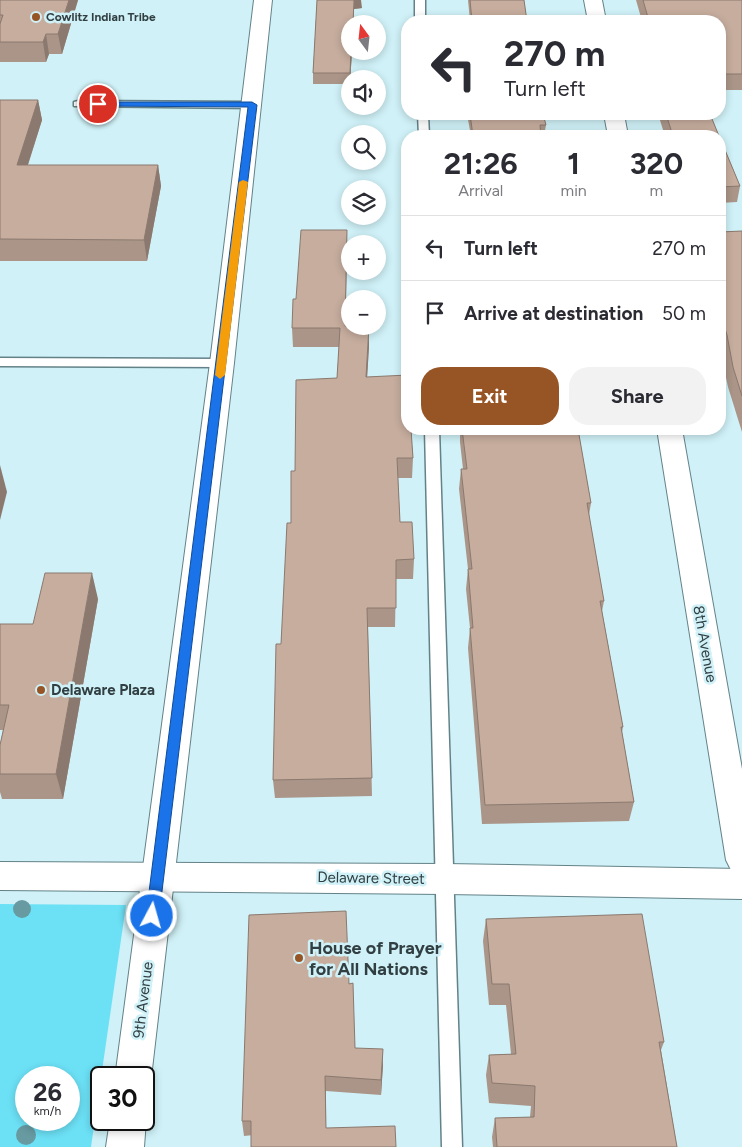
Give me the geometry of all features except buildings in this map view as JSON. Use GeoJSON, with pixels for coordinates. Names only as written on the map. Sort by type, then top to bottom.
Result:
{"type":"FeatureCollection","features":[{"type":"Feature","properties":{"kind":"street","name":"9th Avenue"},"geometry":{"type":"LineString","coordinates":[[134,1066],[222,362],[263,0]]}},
{"type":"Feature","properties":{"kind":"street"},"geometry":{"type":"LineString","coordinates":[[593,0],[596,15]]}},
{"type":"Feature","properties":{"kind":"street","name":"8th Avenue"},"geometry":{"type":"LineString","coordinates":[[670,435],[742,860]]}},
{"type":"Feature","properties":{"kind":"street","name":"Delaware Street"},"geometry":{"type":"LineString","coordinates":[[0,876],[445,879],[742,884]]}},
{"type":"Feature","properties":{"kind":"street"},"geometry":{"type":"LineString","coordinates":[[125,1147],[127,1131]]}},
{"type":"Feature","properties":{"kind":"lane"},"geometry":{"type":"LineString","coordinates":[[420,0],[420,15]]}},
{"type":"Feature","properties":{"kind":"lane"},"geometry":{"type":"LineString","coordinates":[[78,104],[252,105]]}},
{"type":"Feature","properties":{"kind":"lane"},"geometry":{"type":"LineString","coordinates":[[0,362],[222,362]]}},
{"type":"Feature","properties":{"kind":"lane"},"geometry":{"type":"LineString","coordinates":[[432,435],[452,1147]]}},
{"type":"Feature","properties":{"kind":"shaded area"},"geometry":{"type":"Polygon","coordinates":[[[0,904],[126,905],[103,1066],[90,1066],[90,1131],[93,1131],[91,1147],[0,1147],[0,904]]]}},
{"type":"Feature","properties":{"kind":"slow traffic"},"geometry":{"type":"LineString","coordinates":[[220,375],[243,182]]}},
{"type":"Feature","properties":{"kind":"place","name":"Cowlitz Indian Tribe"},"geometry":{"type":"Point","coordinates":[36,17]}},
{"type":"Feature","properties":{"kind":"place","name":"Delaware Plaza"},"geometry":{"type":"Point","coordinates":[41,690]}},
{"type":"Feature","properties":{"kind":"place","name":"House of Prayer for All Nations"},"geometry":{"type":"Point","coordinates":[299,958]}},
{"type":"Feature","properties":{"kind":"route"},"geometry":{"type":"LineString","coordinates":[[98,104],[252,105],[222,362],[152,916]]}}]}
